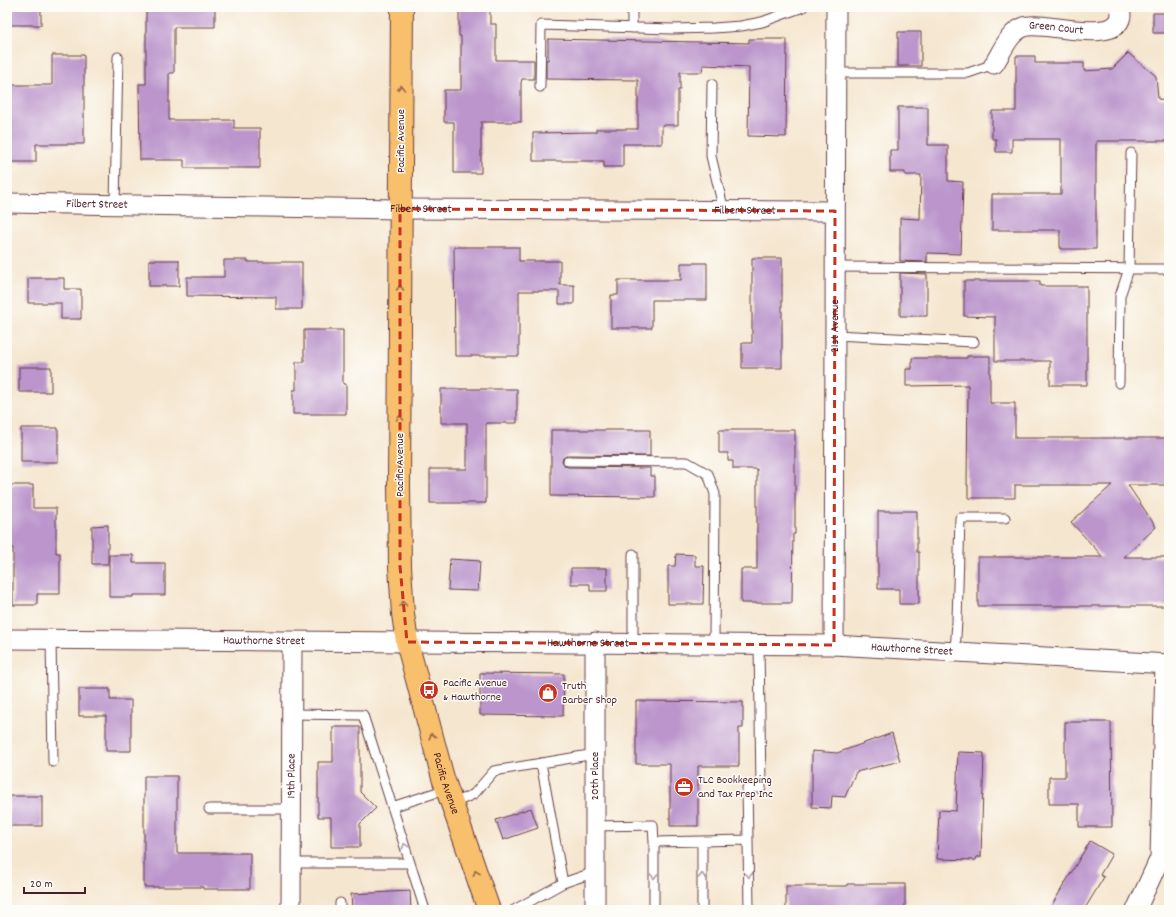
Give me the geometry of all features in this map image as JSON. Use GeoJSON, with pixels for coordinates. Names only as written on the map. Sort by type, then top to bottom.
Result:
{"type":"FeatureCollection","features":[{"type":"Feature","properties":{"kind":"main road","name":"Pacific Avenue"},"geometry":{"type":"LineString","coordinates":[[402,7],[400,209],[400,566],[404,614],[408,642],[425,714],[450,797],[489,910]]}},
{"type":"Feature","properties":{"kind":"street","name":"21st Avenue"},"geometry":{"type":"LineString","coordinates":[[834,645],[836,7]]}},
{"type":"Feature","properties":{"kind":"street","name":"Green Court"},"geometry":{"type":"LineString","coordinates":[[994,64],[1010,37],[1024,27],[1035,26],[1092,32],[1106,30],[1118,23],[1121,16],[1120,7]]}},
{"type":"Feature","properties":{"kind":"street","name":"Filbert Street"},"geometry":{"type":"LineString","coordinates":[[7,203],[400,209],[835,211]]}},
{"type":"Feature","properties":{"kind":"street","name":"Hawthorne Street"},"geometry":{"type":"LineString","coordinates":[[7,639],[292,642],[633,642],[834,645],[1167,664]]}},
{"type":"Feature","properties":{"kind":"street","name":"19th Place"},"geometry":{"type":"LineString","coordinates":[[291,910],[292,642]]}},
{"type":"Feature","properties":{"kind":"street","name":"20th Place"},"geometry":{"type":"LineString","coordinates":[[595,910],[596,642]]}},
{"type":"Feature","properties":{"kind":"street"},"geometry":{"type":"LineString","coordinates":[[1136,910],[1164,858],[1167,664]]}},
{"type":"Feature","properties":{"kind":"lane"},"geometry":{"type":"LineString","coordinates":[[632,7],[632,28]]}},
{"type":"Feature","properties":{"kind":"lane"},"geometry":{"type":"LineString","coordinates":[[540,87],[541,25],[672,29],[741,26],[762,22],[803,7]]}},
{"type":"Feature","properties":{"kind":"lane"},"geometry":{"type":"LineString","coordinates":[[115,205],[118,57]]}},
{"type":"Feature","properties":{"kind":"lane"},"geometry":{"type":"LineString","coordinates":[[836,74],[968,73],[994,64]]}},
{"type":"Feature","properties":{"kind":"lane"},"geometry":{"type":"LineString","coordinates":[[712,84],[711,156],[724,211]]}},
{"type":"Feature","properties":{"kind":"lane"},"geometry":{"type":"LineString","coordinates":[[1119,383],[1120,296],[1129,269],[1131,153]]}},
{"type":"Feature","properties":{"kind":"lane"},"geometry":{"type":"LineString","coordinates":[[835,267],[1169,269]]}},
{"type":"Feature","properties":{"kind":"lane"},"geometry":{"type":"LineString","coordinates":[[835,335],[974,342]]}},
{"type":"Feature","properties":{"kind":"lane"},"geometry":{"type":"LineString","coordinates":[[568,461],[687,462],[708,474],[715,494],[714,644]]}},
{"type":"Feature","properties":{"kind":"lane"},"geometry":{"type":"LineString","coordinates":[[955,652],[960,518],[1005,518]]}},
{"type":"Feature","properties":{"kind":"lane"},"geometry":{"type":"LineString","coordinates":[[633,554],[633,642]]}},
{"type":"Feature","properties":{"kind":"lane"},"geometry":{"type":"LineString","coordinates":[[51,640],[53,762]]}},
{"type":"Feature","properties":{"kind":"lane"},"geometry":{"type":"LineString","coordinates":[[749,910],[747,788],[761,788],[759,644]]}},
{"type":"Feature","properties":{"kind":"lane"},"geometry":{"type":"LineString","coordinates":[[292,714],[363,715],[426,910]]}},
{"type":"Feature","properties":{"kind":"lane"},"geometry":{"type":"LineString","coordinates":[[392,807],[474,794],[494,771],[595,754]]}},
{"type":"Feature","properties":{"kind":"lane"},"geometry":{"type":"LineString","coordinates":[[541,763],[563,883]]}},
{"type":"Feature","properties":{"kind":"lane"},"geometry":{"type":"LineString","coordinates":[[209,809],[292,809]]}},
{"type":"Feature","properties":{"kind":"lane"},"geometry":{"type":"LineString","coordinates":[[595,826],[653,825],[654,910]]}},
{"type":"Feature","properties":{"kind":"lane"},"geometry":{"type":"LineString","coordinates":[[654,842],[748,840]]}},
{"type":"Feature","properties":{"kind":"lane"},"geometry":{"type":"LineString","coordinates":[[702,841],[702,910]]}},
{"type":"Feature","properties":{"kind":"lane"},"geometry":{"type":"LineString","coordinates":[[291,863],[410,863]]}},
{"type":"Feature","properties":{"kind":"lane"},"geometry":{"type":"LineString","coordinates":[[514,910],[563,883],[595,872]]}},
{"type":"Feature","properties":{"kind":"highlighted area"},"geometry":{"type":"Polygon","coordinates":[[[400,209],[835,211],[834,645],[407,642],[400,566],[400,209]]]}},
{"type":"Feature","properties":{"kind":"building"},"geometry":{"type":"Polygon","coordinates":[[[7,7],[41,7],[41,25],[7,25],[7,7]]]}},
{"type":"Feature","properties":{"kind":"building"},"geometry":{"type":"Polygon","coordinates":[[[146,7],[215,7],[215,27],[174,27],[174,73],[169,73],[169,120],[234,120],[234,128],[260,128],[260,168],[184,168],[184,160],[140,160],[139,84],[146,84],[146,7]]]}},
{"type":"Feature","properties":{"kind":"building"},"geometry":{"type":"Polygon","coordinates":[[[459,7],[490,7],[490,24],[496,24],[496,60],[534,60],[534,79],[522,79],[521,82],[521,122],[481,122],[481,173],[454,173],[454,122],[444,122],[444,90],[461,90],[461,36],[459,36],[459,7]]]}},
{"type":"Feature","properties":{"kind":"building"},"geometry":{"type":"Polygon","coordinates":[[[1153,13],[1169,13],[1169,33],[1153,33],[1153,13]]]}},
{"type":"Feature","properties":{"kind":"building"},"geometry":{"type":"Polygon","coordinates":[[[898,32],[921,32],[921,66],[898,66],[898,32]]]}},
{"type":"Feature","properties":{"kind":"building"},"geometry":{"type":"Polygon","coordinates":[[[548,39],[749,43],[749,39],[787,39],[786,137],[748,136],[749,67],[703,65],[702,72],[680,72],[680,90],[678,90],[678,125],[662,125],[662,144],[623,144],[623,167],[604,167],[604,161],[533,161],[533,133],[596,132],[596,129],[638,129],[638,80],[546,79],[548,39]]]}},
{"type":"Feature","properties":{"kind":"building"},"geometry":{"type":"Polygon","coordinates":[[[1128,53],[1156,76],[1158,99],[1169,100],[1169,141],[1096,141],[1096,249],[1060,249],[1060,230],[992,230],[992,194],[1061,194],[1061,139],[1012,139],[1012,152],[996,152],[996,139],[992,139],[992,111],[1016,111],[1016,56],[1035,56],[1035,63],[1084,63],[1084,71],[1112,69],[1128,53]]]}},
{"type":"Feature","properties":{"kind":"building"},"geometry":{"type":"Polygon","coordinates":[[[52,55],[84,55],[84,144],[36,144],[36,162],[7,162],[7,85],[52,85],[52,55]]]}},
{"type":"Feature","properties":{"kind":"building"},"geometry":{"type":"Polygon","coordinates":[[[898,107],[928,107],[928,145],[948,145],[948,181],[963,182],[961,254],[927,253],[927,262],[900,261],[900,218],[920,219],[921,175],[905,175],[905,172],[890,172],[890,150],[898,150],[898,107]]]}},
{"type":"Feature","properties":{"kind":"building"},"geometry":{"type":"Polygon","coordinates":[[[454,247],[519,247],[519,261],[560,261],[560,285],[574,285],[574,304],[559,304],[559,291],[519,291],[519,356],[455,356],[454,247]]]}},
{"type":"Feature","properties":{"kind":"building"},"geometry":{"type":"Polygon","coordinates":[[[752,258],[782,258],[782,368],[742,368],[742,343],[752,343],[752,258]]]}},
{"type":"Feature","properties":{"kind":"building"},"geometry":{"type":"Polygon","coordinates":[[[149,260],[179,260],[179,286],[149,286],[149,260]]]}},
{"type":"Feature","properties":{"kind":"building"},"geometry":{"type":"Polygon","coordinates":[[[224,260],[248,260],[248,262],[302,262],[302,309],[276,309],[276,297],[187,296],[187,277],[224,277],[224,260]]]}},
{"type":"Feature","properties":{"kind":"building"},"geometry":{"type":"Polygon","coordinates":[[[681,263],[707,263],[707,300],[652,300],[652,328],[611,328],[611,295],[618,295],[618,280],[681,280],[681,263]]]}},
{"type":"Feature","properties":{"kind":"building"},"geometry":{"type":"Polygon","coordinates":[[[900,273],[927,274],[927,316],[900,316],[900,273]]]}},
{"type":"Feature","properties":{"kind":"building"},"geometry":{"type":"Polygon","coordinates":[[[28,278],[64,278],[64,289],[81,289],[81,319],[61,319],[61,303],[28,303],[28,278]]]}},
{"type":"Feature","properties":{"kind":"building"},"geometry":{"type":"Polygon","coordinates":[[[964,281],[1040,281],[1040,286],[1087,286],[1087,385],[1050,385],[1050,361],[995,361],[995,317],[964,316],[964,281]]]}},
{"type":"Feature","properties":{"kind":"building"},"geometry":{"type":"Polygon","coordinates":[[[304,330],[343,330],[343,384],[346,384],[346,414],[293,414],[293,390],[296,390],[296,362],[304,362],[304,330]]]}},
{"type":"Feature","properties":{"kind":"building"},"geometry":{"type":"Polygon","coordinates":[[[967,356],[990,356],[990,403],[1015,403],[1015,438],[1169,438],[1169,485],[1128,485],[1156,527],[1124,557],[1169,557],[1169,606],[978,606],[978,557],[1103,557],[1071,522],[1112,485],[1015,485],[1015,498],[968,498],[968,385],[906,386],[906,369],[912,369],[912,358],[967,358],[967,356]]]}},
{"type":"Feature","properties":{"kind":"building"},"geometry":{"type":"Polygon","coordinates":[[[19,367],[51,367],[51,392],[19,392],[19,367]]]}},
{"type":"Feature","properties":{"kind":"building"},"geometry":{"type":"Polygon","coordinates":[[[441,389],[517,389],[517,423],[486,423],[486,503],[430,503],[430,469],[467,469],[467,423],[441,423],[441,389]]]}},
{"type":"Feature","properties":{"kind":"building"},"geometry":{"type":"Polygon","coordinates":[[[21,428],[58,428],[58,462],[21,462],[21,428]]]}},
{"type":"Feature","properties":{"kind":"building"},"geometry":{"type":"Polygon","coordinates":[[[551,430],[650,430],[650,456],[568,455],[563,458],[562,461],[565,466],[568,467],[650,468],[650,476],[655,476],[655,497],[551,496],[551,430]]]}},
{"type":"Feature","properties":{"kind":"building"},"geometry":{"type":"Polygon","coordinates":[[[719,430],[795,430],[795,534],[793,534],[792,603],[741,603],[741,569],[757,569],[757,469],[733,469],[733,461],[728,461],[728,453],[719,453],[719,430]]]}},
{"type":"Feature","properties":{"kind":"building"},"geometry":{"type":"Polygon","coordinates":[[[8,485],[33,485],[33,508],[56,508],[56,553],[60,553],[60,594],[37,594],[37,605],[13,605],[13,548],[10,548],[8,485]]]}},
{"type":"Feature","properties":{"kind":"building"},"geometry":{"type":"Polygon","coordinates":[[[878,511],[917,511],[919,604],[899,604],[899,589],[878,589],[878,511]]]}},
{"type":"Feature","properties":{"kind":"building"},"geometry":{"type":"Polygon","coordinates":[[[108,525],[108,564],[92,564],[92,526],[108,525]]]}},
{"type":"Feature","properties":{"kind":"building"},"geometry":{"type":"Polygon","coordinates":[[[676,554],[695,555],[695,566],[704,566],[703,604],[668,604],[668,566],[675,566],[676,554]]]}},
{"type":"Feature","properties":{"kind":"building"},"geometry":{"type":"Polygon","coordinates":[[[109,555],[133,555],[133,563],[165,563],[165,595],[109,597],[109,555]]]}},
{"type":"Feature","properties":{"kind":"building"},"geometry":{"type":"Polygon","coordinates":[[[450,559],[480,561],[478,591],[448,590],[450,559]]]}},
{"type":"Feature","properties":{"kind":"building"},"geometry":{"type":"Polygon","coordinates":[[[571,568],[607,568],[607,591],[590,591],[590,584],[571,584],[571,568]]]}},
{"type":"Feature","properties":{"kind":"building"},"geometry":{"type":"Polygon","coordinates":[[[480,673],[564,674],[563,716],[480,715],[480,673]]]}},
{"type":"Feature","properties":{"kind":"building"},"geometry":{"type":"Polygon","coordinates":[[[79,689],[110,689],[110,700],[131,700],[131,751],[106,751],[106,716],[79,716],[79,689]]]}},
{"type":"Feature","properties":{"kind":"building"},"geometry":{"type":"Polygon","coordinates":[[[636,701],[743,702],[743,728],[739,728],[739,766],[698,766],[698,826],[670,826],[670,764],[636,764],[636,701]]]}},
{"type":"Feature","properties":{"kind":"building"},"geometry":{"type":"Polygon","coordinates":[[[1065,722],[1111,722],[1112,827],[1079,827],[1079,804],[1049,804],[1049,777],[1065,777],[1065,722]]]}},
{"type":"Feature","properties":{"kind":"building"},"geometry":{"type":"Polygon","coordinates":[[[333,727],[360,727],[360,792],[376,808],[360,824],[360,847],[331,847],[331,817],[318,817],[318,762],[333,762],[333,727]]]}},
{"type":"Feature","properties":{"kind":"building"},"geometry":{"type":"Polygon","coordinates":[[[892,733],[900,761],[856,772],[845,797],[832,796],[831,808],[812,807],[812,751],[837,753],[892,733]]]}},
{"type":"Feature","properties":{"kind":"building"},"geometry":{"type":"Polygon","coordinates":[[[958,752],[984,753],[981,857],[977,857],[976,860],[937,859],[939,810],[956,811],[958,752]]]}},
{"type":"Feature","properties":{"kind":"building"},"geometry":{"type":"Polygon","coordinates":[[[144,776],[177,776],[177,853],[250,853],[250,889],[144,887],[144,776]]]}},
{"type":"Feature","properties":{"kind":"building"},"geometry":{"type":"Polygon","coordinates":[[[9,796],[42,796],[42,826],[9,826],[9,796]]]}},
{"type":"Feature","properties":{"kind":"building"},"geometry":{"type":"Polygon","coordinates":[[[531,808],[538,828],[503,840],[496,820],[531,808]]]}},
{"type":"Feature","properties":{"kind":"building"},"geometry":{"type":"Polygon","coordinates":[[[1090,841],[1112,854],[1100,875],[1104,877],[1084,910],[1049,910],[1090,841]]]}},
{"type":"Feature","properties":{"kind":"building"},"geometry":{"type":"Polygon","coordinates":[[[847,884],[905,884],[905,910],[786,910],[786,886],[847,886],[847,884]]]}},
{"type":"Feature","properties":{"kind":"building"},"geometry":{"type":"Polygon","coordinates":[[[410,891],[411,910],[352,910],[351,894],[410,891]]]}},
{"type":"Feature","properties":{"kind":"place","name":"Pacific Avenue & Hawthorne"},"geometry":{"type":"Point","coordinates":[429,690]}},
{"type":"Feature","properties":{"kind":"place","name":"Truth Barber Shop"},"geometry":{"type":"Point","coordinates":[548,693]}},
{"type":"Feature","properties":{"kind":"place","name":"TLC Bookkeeping and Tax Prep Inc"},"geometry":{"type":"Point","coordinates":[684,787]}}]}
